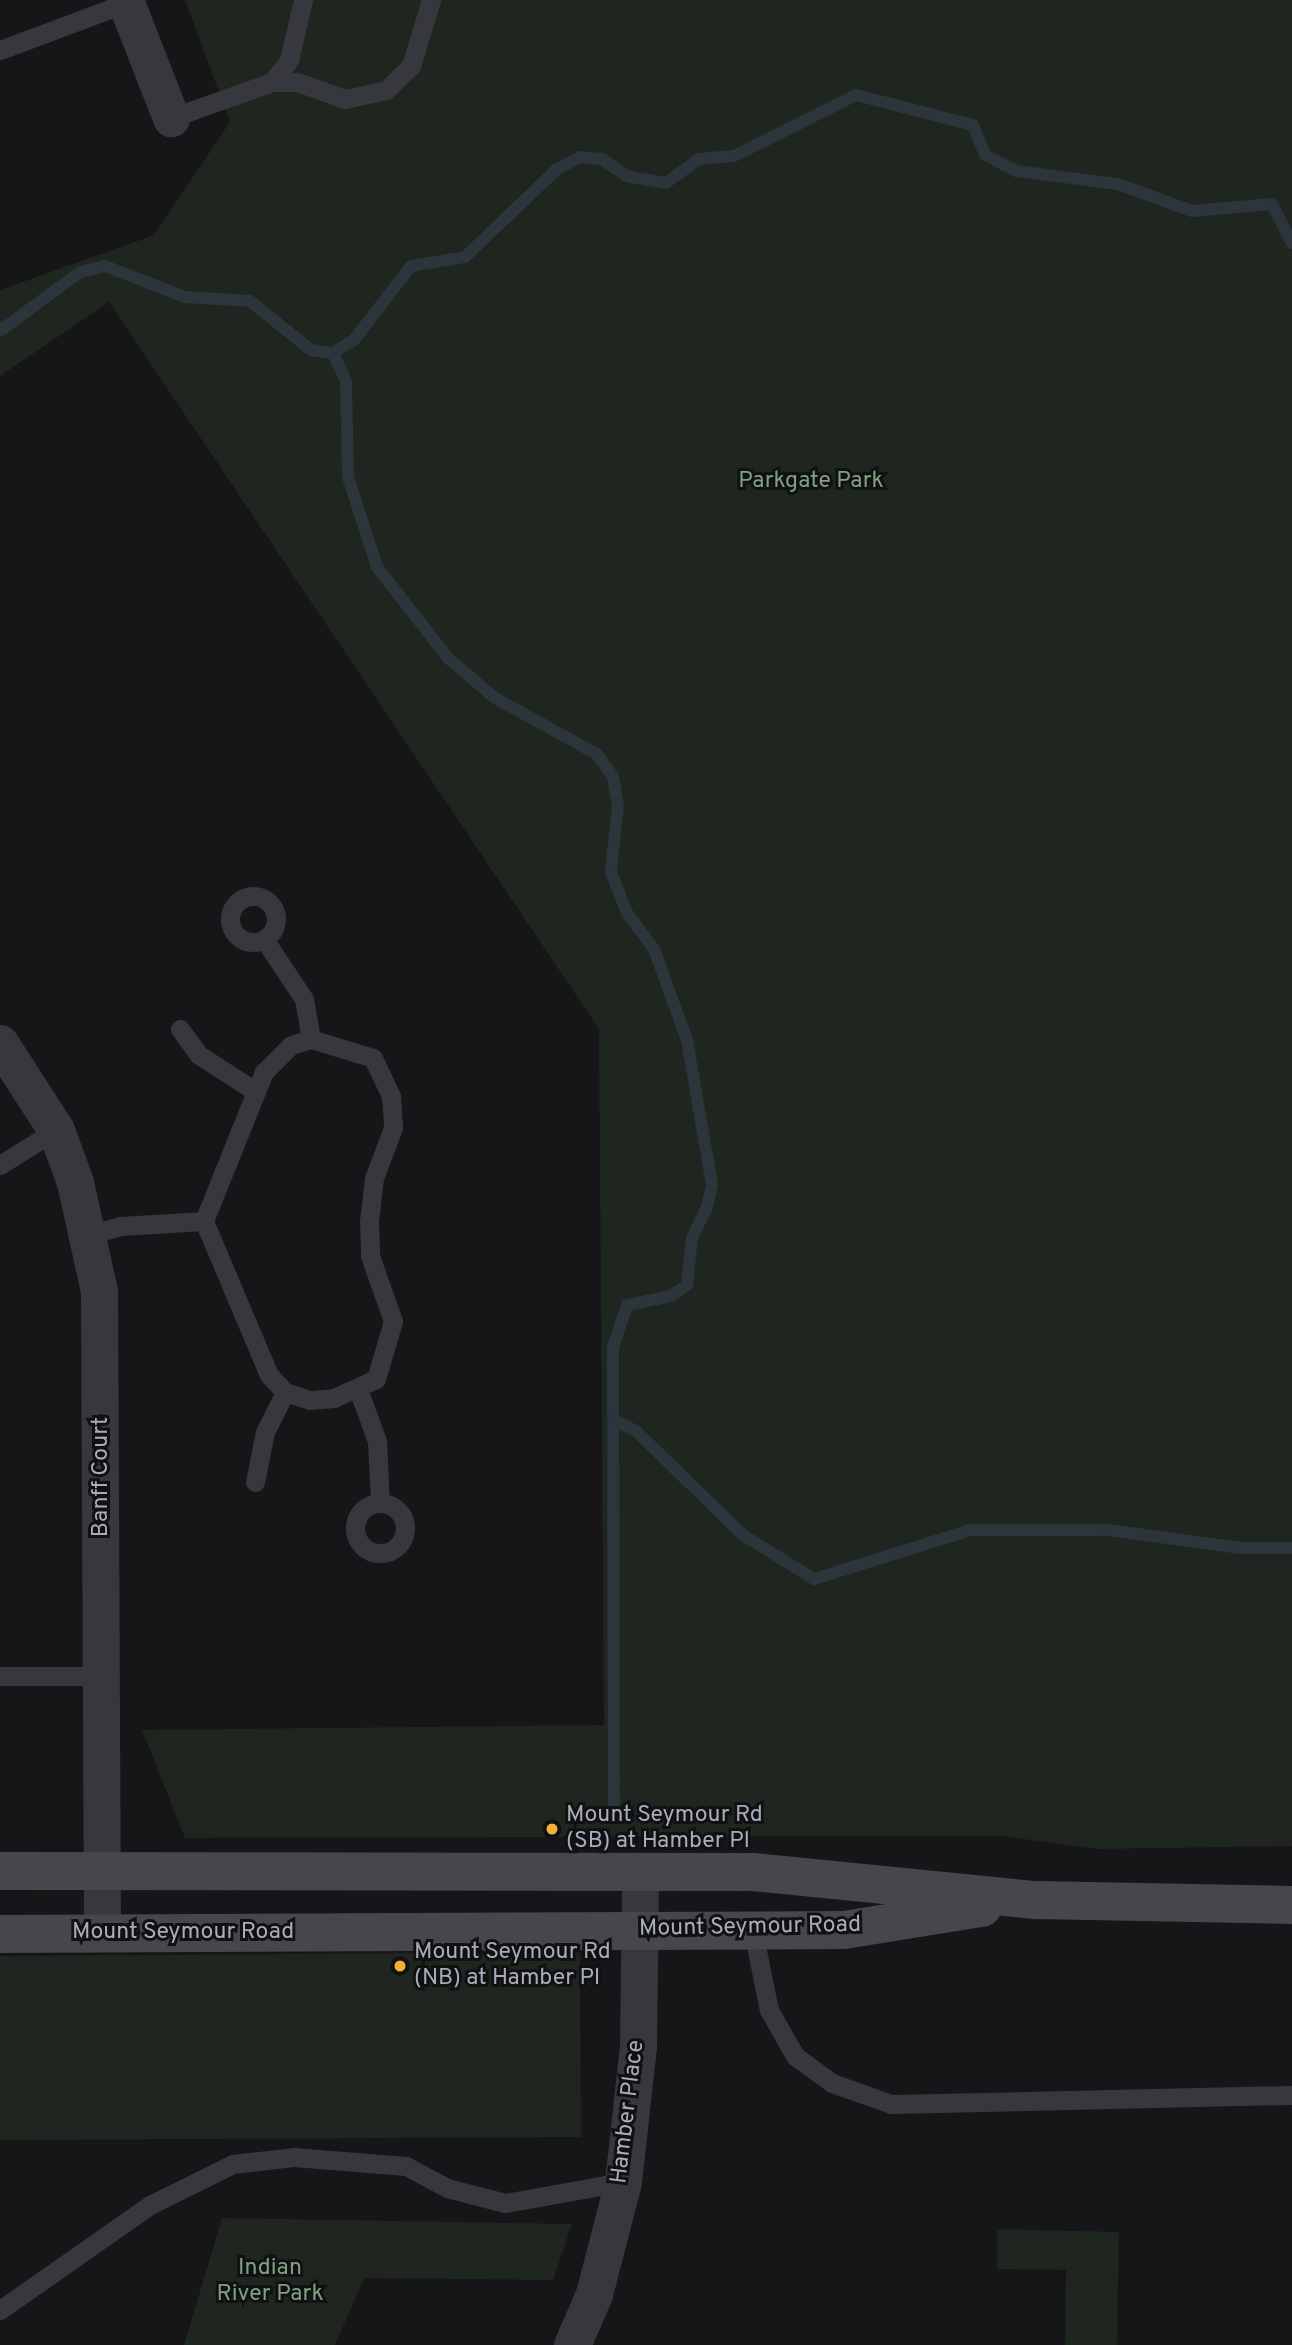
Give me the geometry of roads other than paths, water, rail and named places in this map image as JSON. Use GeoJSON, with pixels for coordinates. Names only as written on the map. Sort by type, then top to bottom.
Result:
{"type":"FeatureCollection","features":[{"type":"Feature","properties":{"kind":"street"},"geometry":{"type":"LineString","coordinates":[[126,2],[171,118]]}},
{"type":"Feature","properties":{"kind":"street","name":"Banff Court"},"geometry":{"type":"LineString","coordinates":[[0,1043],[56,1130],[89,1235],[100,1291],[103,1376],[102,1933]]}},
{"type":"Feature","properties":{"kind":"street","name":"Mount Seymour Road"},"geometry":{"type":"LineString","coordinates":[[0,1871],[753,1872],[1036,1900],[1292,1905]]}},
{"type":"Feature","properties":{"kind":"street","name":"Hamber Place"},"geometry":{"type":"LineString","coordinates":[[572,2345],[594,2294],[623,2182],[638,2047],[640,1871]]}},
{"type":"Feature","properties":{"kind":"street","name":"Mount Seymour Road"},"geometry":{"type":"LineString","coordinates":[[0,1934],[844,1930],[1036,1900]]}},
{"type":"Feature","properties":{"kind":"lane"},"geometry":{"type":"LineString","coordinates":[[272,82],[289,60],[303,0]]}},
{"type":"Feature","properties":{"kind":"lane"},"geometry":{"type":"LineString","coordinates":[[171,118],[272,82],[297,82],[345,99],[386,90],[411,66],[431,0]]}},
{"type":"Feature","properties":{"kind":"lane"},"geometry":{"type":"LineString","coordinates":[[0,50],[126,2]]}},
{"type":"Feature","properties":{"kind":"lane"},"geometry":{"type":"LineString","coordinates":[[264,939],[304,999],[311,1039]]}},
{"type":"Feature","properties":{"kind":"lane"},"geometry":{"type":"LineString","coordinates":[[180,1028],[199,1055],[255,1091]]}},
{"type":"Feature","properties":{"kind":"lane"},"geometry":{"type":"LineString","coordinates":[[311,1039],[373,1058],[391,1096],[393,1128],[374,1178],[369,1221],[370,1256],[393,1321],[390,1343],[376,1379],[358,1389],[310,1400],[285,1392],[256,1352],[204,1222],[255,1091],[273,1058],[311,1039]]}},
{"type":"Feature","properties":{"kind":"lane"},"geometry":{"type":"LineString","coordinates":[[0,1166],[56,1130]]}},
{"type":"Feature","properties":{"kind":"lane"},"geometry":{"type":"LineString","coordinates":[[89,1235],[120,1226],[204,1222]]}},
{"type":"Feature","properties":{"kind":"lane"},"geometry":{"type":"LineString","coordinates":[[358,1389],[377,1441],[380,1503]]}},
{"type":"Feature","properties":{"kind":"lane"},"geometry":{"type":"LineString","coordinates":[[255,1482],[265,1432],[285,1392]]}},
{"type":"Feature","properties":{"kind":"lane"},"geometry":{"type":"LineString","coordinates":[[0,1676],[101,1676]]}},
{"type":"Feature","properties":{"kind":"lane"},"geometry":{"type":"LineString","coordinates":[[753,1931],[769,2010],[795,2056],[832,2083],[891,2104],[1292,2095]]}},
{"type":"Feature","properties":{"kind":"lane"},"geometry":{"type":"LineString","coordinates":[[0,2310],[150,2205],[233,2164],[294,2157],[406,2166],[447,2188],[505,2203],[623,2182]]}},
{"type":"Feature","properties":{"kind":"waterway"},"geometry":{"type":"LineString","coordinates":[[0,331],[80,272],[105,266],[185,297],[250,301],[311,350],[333,353],[354,340],[411,266],[465,257],[556,170],[580,157],[602,159],[626,176],[666,183],[699,159],[734,156],[856,95],[973,125],[985,155],[1016,171],[1118,184],[1192,211],[1272,204],[1292,243]]}},
{"type":"Feature","properties":{"kind":"waterway"},"geometry":{"type":"LineString","coordinates":[[333,353],[346,381],[348,477],[377,567],[449,659],[495,698],[597,754],[613,777],[618,804],[611,872],[627,913],[654,949],[687,1040],[712,1185],[707,1207],[692,1238],[687,1285],[671,1296],[627,1305],[613,1347],[614,1815]]}},
{"type":"Feature","properties":{"kind":"waterway"},"geometry":{"type":"LineString","coordinates":[[614,1420],[636,1431],[743,1535],[814,1579],[970,1530],[1108,1530],[1241,1548],[1292,1548]]}},
{"type":"Feature","properties":{"kind":"place","name":"Mount Seymour Rd (SB) at Hamber Pl"},"geometry":{"type":"Point","coordinates":[552,1829]}},
{"type":"Feature","properties":{"kind":"place","name":"Mount Seymour Rd (NB) at Hamber Pl"},"geometry":{"type":"Point","coordinates":[400,1966]}},
{"type":"Feature","properties":{"kind":"park label","name":"Parkgate Park"},"geometry":{"type":"Point","coordinates":[811,482]}},
{"type":"Feature","properties":{"kind":"park label","name":"Indian River Park"},"geometry":{"type":"Point","coordinates":[270,2282]}}]}
